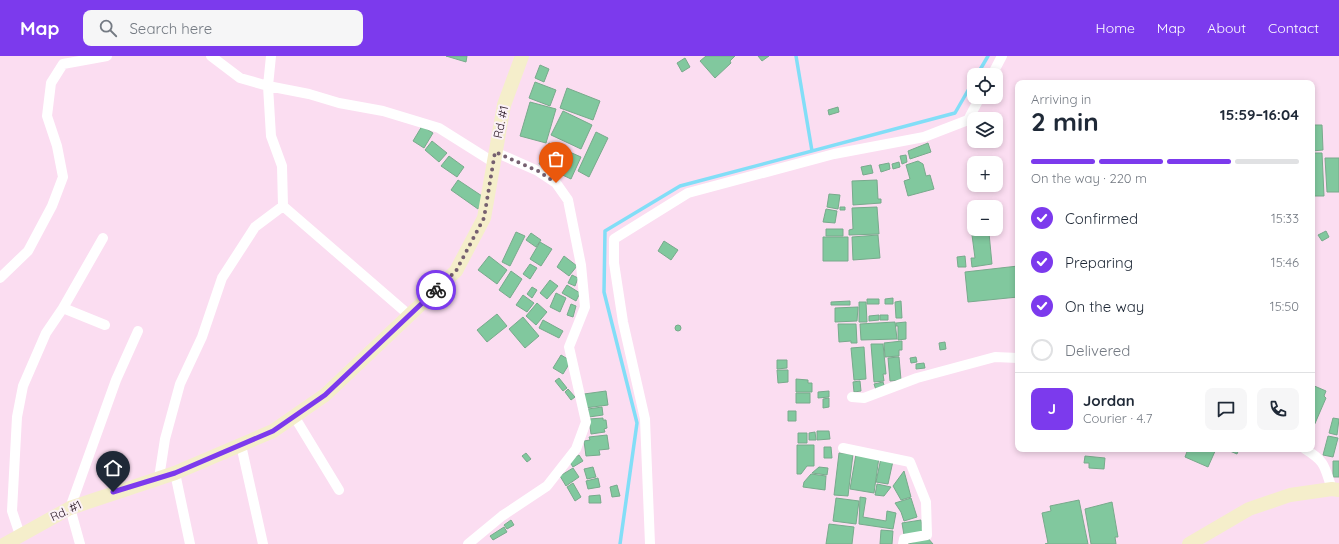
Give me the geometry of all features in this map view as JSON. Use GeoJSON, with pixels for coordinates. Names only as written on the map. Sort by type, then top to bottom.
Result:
{"type":"FeatureCollection","features":[{"type":"Feature","properties":{"kind":"main road","name":"Rd. #1"},"geometry":{"type":"LineString","coordinates":[[5,544],[70,508],[175,473],[273,431],[325,395],[409,316],[456,271],[484,218],[504,105],[522,56]]}},
{"type":"Feature","properties":{"kind":"main road"},"geometry":{"type":"LineString","coordinates":[[1189,544],[1249,509],[1290,495],[1336,489]]}},
{"type":"Feature","properties":{"kind":"street"},"geometry":{"type":"LineString","coordinates":[[0,278],[28,251],[52,206],[63,177],[57,146],[47,116],[51,83],[63,64],[107,56]]}},
{"type":"Feature","properties":{"kind":"street"},"geometry":{"type":"LineString","coordinates":[[211,56],[240,78],[268,86],[309,94],[339,103],[383,111],[439,128],[494,157],[538,171],[556,183],[568,200],[581,265],[585,307],[569,348],[586,422],[576,449],[547,486],[502,516],[468,544]]}},
{"type":"Feature","properties":{"kind":"street"},"geometry":{"type":"LineString","coordinates":[[271,56],[268,86],[271,136],[282,166],[283,206],[409,316]]}},
{"type":"Feature","properties":{"kind":"street"},"geometry":{"type":"LineString","coordinates":[[996,68],[1002,56]]}},
{"type":"Feature","properties":{"kind":"street"},"geometry":{"type":"LineString","coordinates":[[650,544],[645,419],[622,315],[614,263],[614,239],[688,193],[834,154],[924,137],[968,120],[976,104]]}},
{"type":"Feature","properties":{"kind":"street"},"geometry":{"type":"LineString","coordinates":[[159,478],[165,438],[180,384],[202,337],[222,278],[255,228],[283,206]]}},
{"type":"Feature","properties":{"kind":"street"},"geometry":{"type":"LineString","coordinates":[[20,535],[12,511],[16,418],[23,386],[46,333],[63,308],[103,238]]}},
{"type":"Feature","properties":{"kind":"street"},"geometry":{"type":"LineString","coordinates":[[63,308],[105,325]]}},
{"type":"Feature","properties":{"kind":"street"},"geometry":{"type":"LineString","coordinates":[[80,544],[70,508],[116,380],[138,331]]}},
{"type":"Feature","properties":{"kind":"street"},"geometry":{"type":"LineString","coordinates":[[852,397],[864,398],[917,378],[995,357],[1015,358]]}},
{"type":"Feature","properties":{"kind":"street"},"geometry":{"type":"LineString","coordinates":[[294,416],[339,490]]}},
{"type":"Feature","properties":{"kind":"street"},"geometry":{"type":"LineString","coordinates":[[241,445],[263,544]]}},
{"type":"Feature","properties":{"kind":"street"},"geometry":{"type":"LineString","coordinates":[[843,448],[910,462],[926,502],[927,535],[904,539],[903,544]]}},
{"type":"Feature","properties":{"kind":"street"},"geometry":{"type":"LineString","coordinates":[[1310,452],[1319,458],[1323,463],[1336,489]]}},
{"type":"Feature","properties":{"kind":"street"},"geometry":{"type":"LineString","coordinates":[[175,473],[190,544]]}},
{"type":"Feature","properties":{"kind":"building"},"geometry":{"type":"Polygon","coordinates":[[[446,56],[467,56],[466,62],[446,56]]]}},
{"type":"Feature","properties":{"kind":"building"},"geometry":{"type":"Polygon","coordinates":[[[706,56],[735,56],[730,61],[731,63],[715,78],[700,61],[706,56]]]}},
{"type":"Feature","properties":{"kind":"building"},"geometry":{"type":"Polygon","coordinates":[[[758,56],[769,56],[762,61],[758,56]]]}},
{"type":"Feature","properties":{"kind":"building"},"geometry":{"type":"Polygon","coordinates":[[[685,58],[690,67],[682,72],[677,63],[685,58]]]}},
{"type":"Feature","properties":{"kind":"building"},"geometry":{"type":"Polygon","coordinates":[[[540,65],[549,69],[544,82],[535,78],[540,65]]]}},
{"type":"Feature","properties":{"kind":"building"},"geometry":{"type":"Polygon","coordinates":[[[535,82],[556,90],[550,106],[529,98],[535,82]]]}},
{"type":"Feature","properties":{"kind":"building"},"geometry":{"type":"Polygon","coordinates":[[[567,88],[600,101],[593,120],[560,108],[567,88]]]}},
{"type":"Feature","properties":{"kind":"building"},"geometry":{"type":"Polygon","coordinates":[[[530,102],[556,109],[546,143],[520,136],[530,102]]]}},
{"type":"Feature","properties":{"kind":"building"},"geometry":{"type":"Polygon","coordinates":[[[838,107],[839,112],[829,115],[828,110],[838,107]]]}},
{"type":"Feature","properties":{"kind":"building"},"geometry":{"type":"Polygon","coordinates":[[[563,111],[592,125],[581,149],[551,135],[563,111]]]}},
{"type":"Feature","properties":{"kind":"building"},"geometry":{"type":"Polygon","coordinates":[[[1315,125],[1322,125],[1323,150],[1315,151],[1315,125]]]}},
{"type":"Feature","properties":{"kind":"building"},"geometry":{"type":"Polygon","coordinates":[[[422,126],[433,133],[424,148],[413,141],[422,126]]]}},
{"type":"Feature","properties":{"kind":"building"},"geometry":{"type":"Polygon","coordinates":[[[596,132],[608,138],[589,177],[578,171],[596,132]]]}},
{"type":"Feature","properties":{"kind":"building"},"geometry":{"type":"Polygon","coordinates":[[[432,141],[447,153],[439,162],[425,150],[432,141]]]}},
{"type":"Feature","properties":{"kind":"building"},"geometry":{"type":"Polygon","coordinates":[[[549,143],[581,157],[571,179],[539,164],[549,143]]]}},
{"type":"Feature","properties":{"kind":"building"},"geometry":{"type":"Polygon","coordinates":[[[928,143],[931,152],[910,159],[908,151],[928,143]]]}},
{"type":"Feature","properties":{"kind":"building"},"geometry":{"type":"Polygon","coordinates":[[[1315,153],[1322,153],[1324,196],[1315,196],[1315,153]]]}},
{"type":"Feature","properties":{"kind":"building"},"geometry":{"type":"Polygon","coordinates":[[[906,155],[907,162],[902,164],[900,156],[906,155]]]}},
{"type":"Feature","properties":{"kind":"building"},"geometry":{"type":"Polygon","coordinates":[[[449,156],[464,167],[457,177],[441,166],[449,156]]]}},
{"type":"Feature","properties":{"kind":"building"},"geometry":{"type":"Polygon","coordinates":[[[1325,158],[1339,158],[1339,192],[1327,192],[1325,158]]]}},
{"type":"Feature","properties":{"kind":"building"},"geometry":{"type":"Polygon","coordinates":[[[918,161],[923,164],[926,176],[930,175],[934,189],[908,196],[904,181],[910,179],[906,165],[918,161]]]}},
{"type":"Feature","properties":{"kind":"building"},"geometry":{"type":"Polygon","coordinates":[[[899,162],[900,167],[893,169],[892,164],[899,162]]]}},
{"type":"Feature","properties":{"kind":"building"},"geometry":{"type":"Polygon","coordinates":[[[889,163],[890,169],[881,172],[879,165],[889,163]]]}},
{"type":"Feature","properties":{"kind":"building"},"geometry":{"type":"Polygon","coordinates":[[[871,165],[873,173],[863,175],[861,167],[871,165]]]}},
{"type":"Feature","properties":{"kind":"building"},"geometry":{"type":"Polygon","coordinates":[[[458,180],[485,198],[478,209],[451,190],[458,180]]]}},
{"type":"Feature","properties":{"kind":"building"},"geometry":{"type":"Polygon","coordinates":[[[877,180],[878,199],[881,199],[881,203],[853,205],[852,181],[877,180]]]}},
{"type":"Feature","properties":{"kind":"building"},"geometry":{"type":"Polygon","coordinates":[[[829,194],[840,195],[838,209],[827,207],[829,194]]]}},
{"type":"Feature","properties":{"kind":"building"},"geometry":{"type":"Polygon","coordinates":[[[840,207],[845,207],[845,210],[840,210],[840,207]]]}},
{"type":"Feature","properties":{"kind":"building"},"geometry":{"type":"Polygon","coordinates":[[[877,207],[879,234],[849,235],[849,230],[853,229],[852,208],[877,207]]]}},
{"type":"Feature","properties":{"kind":"building"},"geometry":{"type":"Polygon","coordinates":[[[826,209],[837,211],[835,223],[823,222],[826,209]]]}},
{"type":"Feature","properties":{"kind":"building"},"geometry":{"type":"Polygon","coordinates":[[[826,229],[843,229],[843,236],[826,236],[826,229]]]}},
{"type":"Feature","properties":{"kind":"building"},"geometry":{"type":"Polygon","coordinates":[[[1326,231],[1329,237],[1322,241],[1318,235],[1326,231]]]}},
{"type":"Feature","properties":{"kind":"building"},"geometry":{"type":"Polygon","coordinates":[[[516,232],[525,236],[510,266],[502,262],[516,232]]]}},
{"type":"Feature","properties":{"kind":"building"},"geometry":{"type":"Polygon","coordinates":[[[531,233],[541,240],[536,247],[526,240],[531,233]]]}},
{"type":"Feature","properties":{"kind":"building"},"geometry":{"type":"Polygon","coordinates":[[[878,235],[880,258],[853,260],[852,237],[878,235]]]}},
{"type":"Feature","properties":{"kind":"building"},"geometry":{"type":"Polygon","coordinates":[[[972,236],[989,236],[992,264],[972,267],[971,258],[975,258],[972,236]]]}},
{"type":"Feature","properties":{"kind":"building"},"geometry":{"type":"Polygon","coordinates":[[[823,237],[848,237],[848,261],[823,261],[823,237]]]}},
{"type":"Feature","properties":{"kind":"building"},"geometry":{"type":"Polygon","coordinates":[[[664,241],[678,250],[671,260],[658,251],[664,241]]]}},
{"type":"Feature","properties":{"kind":"building"},"geometry":{"type":"Polygon","coordinates":[[[540,242],[552,249],[541,266],[530,259],[540,242]]]}},
{"type":"Feature","properties":{"kind":"building"},"geometry":{"type":"Polygon","coordinates":[[[489,256],[507,270],[497,284],[478,270],[489,256]]]}},
{"type":"Feature","properties":{"kind":"building"},"geometry":{"type":"Polygon","coordinates":[[[564,256],[577,266],[569,276],[557,267],[564,256]]]}},
{"type":"Feature","properties":{"kind":"building"},"geometry":{"type":"Polygon","coordinates":[[[965,256],[966,267],[958,267],[957,257],[965,256]]]}},
{"type":"Feature","properties":{"kind":"building"},"geometry":{"type":"Polygon","coordinates":[[[530,264],[537,268],[530,279],[523,274],[530,264]]]}},
{"type":"Feature","properties":{"kind":"building"},"geometry":{"type":"Polygon","coordinates":[[[1015,266],[1015,297],[968,302],[965,272],[1015,266]]]}},
{"type":"Feature","properties":{"kind":"building"},"geometry":{"type":"Polygon","coordinates":[[[511,271],[522,279],[510,298],[499,290],[511,271]]]}},
{"type":"Feature","properties":{"kind":"building"},"geometry":{"type":"Polygon","coordinates":[[[572,275],[578,278],[575,286],[568,283],[572,275]]]}},
{"type":"Feature","properties":{"kind":"building"},"geometry":{"type":"Polygon","coordinates":[[[550,280],[558,286],[547,299],[540,293],[550,280]]]}},
{"type":"Feature","properties":{"kind":"building"},"geometry":{"type":"Polygon","coordinates":[[[567,285],[580,293],[576,301],[562,293],[567,285]]]}},
{"type":"Feature","properties":{"kind":"building"},"geometry":{"type":"Polygon","coordinates":[[[532,287],[537,290],[532,298],[527,294],[532,287]]]}},
{"type":"Feature","properties":{"kind":"building"},"geometry":{"type":"Polygon","coordinates":[[[556,293],[566,298],[560,312],[550,307],[556,293]]]}},
{"type":"Feature","properties":{"kind":"building"},"geometry":{"type":"Polygon","coordinates":[[[523,295],[534,303],[527,312],[516,305],[523,295]]]}},
{"type":"Feature","properties":{"kind":"building"},"geometry":{"type":"Polygon","coordinates":[[[893,298],[893,304],[885,304],[885,299],[893,298]]]}},
{"type":"Feature","properties":{"kind":"building"},"geometry":{"type":"Polygon","coordinates":[[[867,299],[879,299],[879,304],[867,304],[867,299]]]}},
{"type":"Feature","properties":{"kind":"building"},"geometry":{"type":"Polygon","coordinates":[[[850,301],[850,305],[831,305],[831,302],[850,301]]]}},
{"type":"Feature","properties":{"kind":"building"},"geometry":{"type":"Polygon","coordinates":[[[901,301],[902,318],[896,318],[895,302],[901,301]]]}},
{"type":"Feature","properties":{"kind":"building"},"geometry":{"type":"Polygon","coordinates":[[[859,302],[866,302],[867,322],[859,322],[859,302]]]}},
{"type":"Feature","properties":{"kind":"building"},"geometry":{"type":"Polygon","coordinates":[[[537,303],[547,312],[536,325],[526,316],[537,303]]]}},
{"type":"Feature","properties":{"kind":"building"},"geometry":{"type":"Polygon","coordinates":[[[571,304],[576,306],[573,317],[567,315],[571,304]]]}},
{"type":"Feature","properties":{"kind":"building"},"geometry":{"type":"Polygon","coordinates":[[[858,307],[857,321],[835,322],[835,308],[858,307]]]}},
{"type":"Feature","properties":{"kind":"building"},"geometry":{"type":"Polygon","coordinates":[[[497,314],[507,326],[487,342],[477,330],[497,314]]]}},
{"type":"Feature","properties":{"kind":"building"},"geometry":{"type":"Polygon","coordinates":[[[879,315],[879,320],[869,321],[869,316],[879,315]]]}},
{"type":"Feature","properties":{"kind":"building"},"geometry":{"type":"Polygon","coordinates":[[[880,315],[888,315],[888,320],[880,320],[880,315]]]}},
{"type":"Feature","properties":{"kind":"building"},"geometry":{"type":"Polygon","coordinates":[[[523,317],[539,336],[525,348],[509,329],[523,317]]]}},
{"type":"Feature","properties":{"kind":"building"},"geometry":{"type":"Polygon","coordinates":[[[543,320],[563,331],[559,338],[539,328],[543,320]]]}},
{"type":"Feature","properties":{"kind":"building"},"geometry":{"type":"Polygon","coordinates":[[[895,322],[897,339],[861,340],[860,324],[895,322]]]}},
{"type":"Feature","properties":{"kind":"building"},"geometry":{"type":"Polygon","coordinates":[[[906,322],[906,339],[898,340],[898,326],[896,326],[896,323],[906,322]]]}},
{"type":"Feature","properties":{"kind":"building"},"geometry":{"type":"Polygon","coordinates":[[[838,324],[856,324],[857,343],[851,343],[851,341],[839,342],[838,324]]]}},
{"type":"Feature","properties":{"kind":"building"},"geometry":{"type":"Polygon","coordinates":[[[678,325],[681,328],[678,331],[675,328],[678,325]]]}},
{"type":"Feature","properties":{"kind":"building"},"geometry":{"type":"Polygon","coordinates":[[[902,341],[902,350],[899,350],[899,356],[885,357],[884,343],[902,341]]]}},
{"type":"Feature","properties":{"kind":"building"},"geometry":{"type":"Polygon","coordinates":[[[945,342],[946,349],[940,350],[939,343],[945,342]]]}},
{"type":"Feature","properties":{"kind":"building"},"geometry":{"type":"Polygon","coordinates":[[[871,344],[883,344],[886,374],[883,374],[884,381],[874,382],[871,344]]]}},
{"type":"Feature","properties":{"kind":"building"},"geometry":{"type":"Polygon","coordinates":[[[864,347],[866,379],[854,380],[851,348],[864,347]]]}},
{"type":"Feature","properties":{"kind":"building"},"geometry":{"type":"Polygon","coordinates":[[[561,355],[571,361],[563,374],[553,368],[561,355]]]}},
{"type":"Feature","properties":{"kind":"building"},"geometry":{"type":"Polygon","coordinates":[[[899,357],[901,380],[890,381],[888,358],[899,357]]]}},
{"type":"Feature","properties":{"kind":"building"},"geometry":{"type":"Polygon","coordinates":[[[916,357],[917,362],[911,363],[910,358],[916,357]]]}},
{"type":"Feature","properties":{"kind":"building"},"geometry":{"type":"Polygon","coordinates":[[[777,360],[787,360],[787,368],[777,369],[777,360]]]}},
{"type":"Feature","properties":{"kind":"building"},"geometry":{"type":"Polygon","coordinates":[[[924,363],[925,368],[916,369],[916,364],[924,363]]]}},
{"type":"Feature","properties":{"kind":"building"},"geometry":{"type":"Polygon","coordinates":[[[777,370],[788,370],[788,382],[778,383],[777,370]]]}},
{"type":"Feature","properties":{"kind":"building"},"geometry":{"type":"Polygon","coordinates":[[[559,378],[567,388],[563,391],[555,381],[559,378]]]}},
{"type":"Feature","properties":{"kind":"building"},"geometry":{"type":"Polygon","coordinates":[[[796,379],[808,380],[808,383],[812,383],[812,392],[796,392],[796,379]]]}},
{"type":"Feature","properties":{"kind":"building"},"geometry":{"type":"Polygon","coordinates":[[[860,381],[861,391],[854,392],[853,382],[860,381]]]}},
{"type":"Feature","properties":{"kind":"building"},"geometry":{"type":"Polygon","coordinates":[[[883,382],[885,388],[876,390],[874,384],[883,382]]]}},
{"type":"Feature","properties":{"kind":"building"},"geometry":{"type":"Polygon","coordinates":[[[1315,386],[1326,391],[1324,396],[1326,398],[1315,423],[1315,386]]]}},
{"type":"Feature","properties":{"kind":"building"},"geometry":{"type":"Polygon","coordinates":[[[568,389],[575,397],[571,400],[565,392],[568,389]]]}},
{"type":"Feature","properties":{"kind":"building"},"geometry":{"type":"Polygon","coordinates":[[[606,391],[608,405],[585,408],[584,394],[606,391]]]}},
{"type":"Feature","properties":{"kind":"building"},"geometry":{"type":"Polygon","coordinates":[[[829,391],[829,397],[818,398],[818,392],[829,391]]]}},
{"type":"Feature","properties":{"kind":"building"},"geometry":{"type":"Polygon","coordinates":[[[796,393],[810,393],[810,403],[796,403],[796,393]]]}},
{"type":"Feature","properties":{"kind":"building"},"geometry":{"type":"Polygon","coordinates":[[[829,398],[829,407],[823,408],[823,399],[829,398]]]}},
{"type":"Feature","properties":{"kind":"building"},"geometry":{"type":"Polygon","coordinates":[[[602,407],[603,415],[589,417],[588,409],[602,407]]]}},
{"type":"Feature","properties":{"kind":"building"},"geometry":{"type":"Polygon","coordinates":[[[788,411],[796,411],[796,421],[788,421],[788,411]]]}},
{"type":"Feature","properties":{"kind":"building"},"geometry":{"type":"Polygon","coordinates":[[[603,418],[603,420],[606,420],[607,428],[604,429],[605,432],[591,434],[589,419],[603,418]]]}},
{"type":"Feature","properties":{"kind":"building"},"geometry":{"type":"Polygon","coordinates":[[[1333,418],[1339,419],[1337,435],[1329,433],[1333,418]]]}},
{"type":"Feature","properties":{"kind":"building"},"geometry":{"type":"Polygon","coordinates":[[[817,431],[829,431],[830,439],[817,440],[817,431]]]}},
{"type":"Feature","properties":{"kind":"building"},"geometry":{"type":"Polygon","coordinates":[[[815,432],[816,440],[809,440],[809,433],[815,432]]]}},
{"type":"Feature","properties":{"kind":"building"},"geometry":{"type":"Polygon","coordinates":[[[798,433],[807,433],[807,443],[798,443],[798,433]]]}},
{"type":"Feature","properties":{"kind":"building"},"geometry":{"type":"Polygon","coordinates":[[[607,435],[609,449],[599,450],[600,455],[586,456],[584,441],[590,440],[589,437],[607,435]]]}},
{"type":"Feature","properties":{"kind":"building"},"geometry":{"type":"Polygon","coordinates":[[[1328,436],[1338,438],[1333,457],[1323,455],[1328,436]]]}},
{"type":"Feature","properties":{"kind":"building"},"geometry":{"type":"Polygon","coordinates":[[[797,445],[814,445],[814,466],[807,466],[801,474],[797,474],[797,445]]]}},
{"type":"Feature","properties":{"kind":"building"},"geometry":{"type":"Polygon","coordinates":[[[824,447],[831,447],[832,458],[824,458],[824,447]]]}},
{"type":"Feature","properties":{"kind":"building"},"geometry":{"type":"Polygon","coordinates":[[[1187,452],[1215,452],[1208,467],[1185,457],[1187,452]]]}},
{"type":"Feature","properties":{"kind":"building"},"geometry":{"type":"Polygon","coordinates":[[[526,453],[531,459],[527,462],[522,456],[526,453]]]}},
{"type":"Feature","properties":{"kind":"building"},"geometry":{"type":"Polygon","coordinates":[[[839,453],[853,454],[848,496],[834,495],[839,453]]]}},
{"type":"Feature","properties":{"kind":"building"},"geometry":{"type":"Polygon","coordinates":[[[856,454],[879,457],[874,493],[850,489],[856,454]]]}},
{"type":"Feature","properties":{"kind":"building"},"geometry":{"type":"Polygon","coordinates":[[[579,455],[583,461],[573,467],[569,461],[579,455]]]}},
{"type":"Feature","properties":{"kind":"building"},"geometry":{"type":"Polygon","coordinates":[[[1085,456],[1105,458],[1104,469],[1089,468],[1089,463],[1084,463],[1085,456]]]}},
{"type":"Feature","properties":{"kind":"building"},"geometry":{"type":"Polygon","coordinates":[[[881,458],[893,461],[888,484],[876,482],[881,458]]]}},
{"type":"Feature","properties":{"kind":"building"},"geometry":{"type":"Polygon","coordinates":[[[1333,461],[1339,461],[1339,477],[1333,477],[1333,461]]]}},
{"type":"Feature","properties":{"kind":"building"},"geometry":{"type":"Polygon","coordinates":[[[593,467],[596,477],[587,479],[584,469],[593,467]]]}},
{"type":"Feature","properties":{"kind":"building"},"geometry":{"type":"Polygon","coordinates":[[[819,467],[828,468],[827,475],[812,473],[819,467]]]}},
{"type":"Feature","properties":{"kind":"building"},"geometry":{"type":"Polygon","coordinates":[[[573,468],[579,477],[566,486],[560,476],[573,468]]]}},
{"type":"Feature","properties":{"kind":"building"},"geometry":{"type":"Polygon","coordinates":[[[904,471],[911,497],[901,500],[893,486],[904,471]]]}},
{"type":"Feature","properties":{"kind":"building"},"geometry":{"type":"Polygon","coordinates":[[[811,474],[826,476],[825,490],[803,487],[804,482],[811,474]]]}},
{"type":"Feature","properties":{"kind":"building"},"geometry":{"type":"Polygon","coordinates":[[[598,478],[600,487],[588,489],[586,481],[598,478]]]}},
{"type":"Feature","properties":{"kind":"building"},"geometry":{"type":"Polygon","coordinates":[[[573,483],[581,497],[575,501],[567,487],[573,483]]]}},
{"type":"Feature","properties":{"kind":"building"},"geometry":{"type":"Polygon","coordinates":[[[877,484],[891,487],[884,496],[875,495],[877,484]]]}},
{"type":"Feature","properties":{"kind":"building"},"geometry":{"type":"Polygon","coordinates":[[[617,485],[620,496],[612,497],[610,487],[617,485]]]}},
{"type":"Feature","properties":{"kind":"building"},"geometry":{"type":"Polygon","coordinates":[[[600,495],[601,503],[589,503],[589,496],[600,495]]]}},
{"type":"Feature","properties":{"kind":"building"},"geometry":{"type":"Polygon","coordinates":[[[860,497],[866,498],[863,517],[886,521],[887,511],[896,513],[893,529],[859,524],[860,497]]]}},
{"type":"Feature","properties":{"kind":"building"},"geometry":{"type":"Polygon","coordinates":[[[836,498],[859,501],[856,524],[833,521],[836,498]]]}},
{"type":"Feature","properties":{"kind":"building"},"geometry":{"type":"Polygon","coordinates":[[[911,498],[917,517],[904,521],[901,512],[895,503],[911,498]]]}},
{"type":"Feature","properties":{"kind":"building"},"geometry":{"type":"Polygon","coordinates":[[[1079,500],[1088,544],[1045,544],[1048,543],[1042,513],[1051,511],[1050,506],[1079,500]]]}},
{"type":"Feature","properties":{"kind":"building"},"geometry":{"type":"Polygon","coordinates":[[[1112,502],[1118,537],[1115,537],[1116,544],[1091,544],[1085,509],[1112,502]]]}},
{"type":"Feature","properties":{"kind":"building"},"geometry":{"type":"Polygon","coordinates":[[[511,520],[514,525],[507,529],[504,525],[511,520]]]}},
{"type":"Feature","properties":{"kind":"building"},"geometry":{"type":"Polygon","coordinates":[[[921,520],[923,532],[904,535],[902,523],[921,520]]]}},
{"type":"Feature","properties":{"kind":"building"},"geometry":{"type":"Polygon","coordinates":[[[829,524],[854,527],[852,544],[826,544],[829,524]]]}},
{"type":"Feature","properties":{"kind":"building"},"geometry":{"type":"Polygon","coordinates":[[[504,527],[507,532],[493,540],[490,536],[504,527]]]}},
{"type":"Feature","properties":{"kind":"building"},"geometry":{"type":"Polygon","coordinates":[[[881,530],[893,531],[892,544],[880,544],[881,530]]]}},
{"type":"Feature","properties":{"kind":"building"},"geometry":{"type":"Polygon","coordinates":[[[927,537],[933,544],[908,544],[927,537]]]}},
{"type":"Feature","properties":{"kind":"waterway"},"geometry":{"type":"LineString","coordinates":[[796,56],[812,151]]}},
{"type":"Feature","properties":{"kind":"waterway"},"geometry":{"type":"LineString","coordinates":[[981,68],[988,56]]}},
{"type":"Feature","properties":{"kind":"waterway"},"geometry":{"type":"LineString","coordinates":[[620,544],[637,423],[604,292],[605,231],[680,186],[955,113],[967,92]]}},
{"type":"Feature","properties":{"kind":"way so far"},"geometry":{"type":"LineString","coordinates":[[436,290],[456,271],[484,218],[495,152],[538,171],[556,183]]}},
{"type":"Feature","properties":{"kind":"route"},"geometry":{"type":"LineString","coordinates":[[113,492],[175,473],[273,431],[325,395],[436,290]]}}]}
